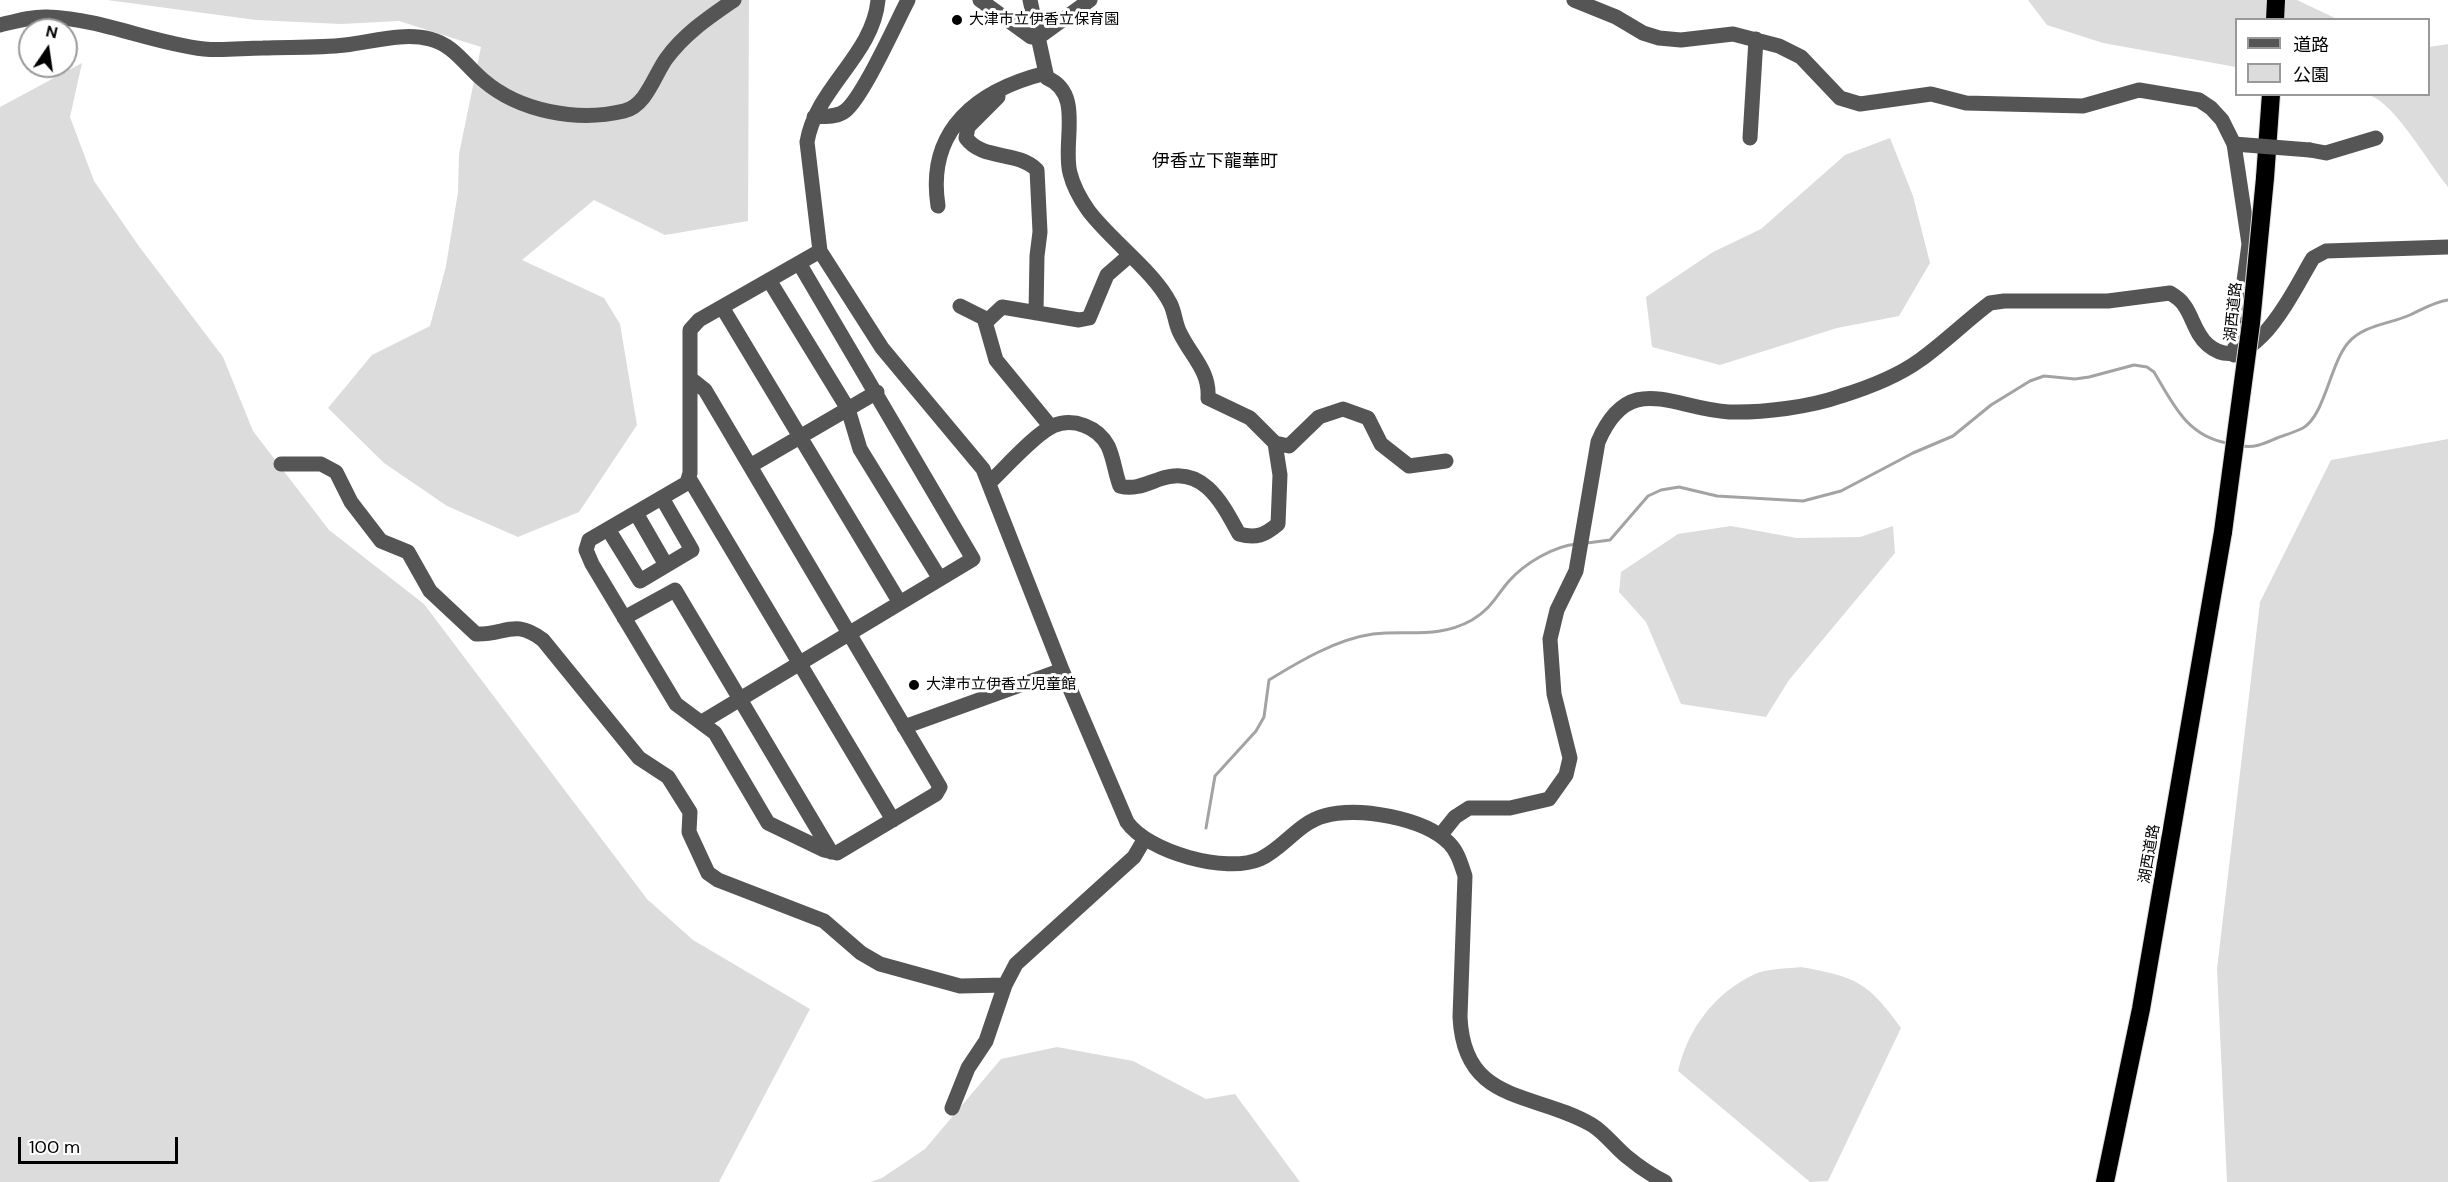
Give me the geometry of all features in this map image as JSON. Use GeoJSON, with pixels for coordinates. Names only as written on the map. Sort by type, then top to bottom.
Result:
{"type":"FeatureCollection","features":[{"type":"Feature","properties":{"kind":"highway"},"geometry":{"type":"LineString","coordinates":[[2275,18],[2276,0]]}},
{"type":"Feature","properties":{"kind":"highway","name":"湖西道路"},"geometry":{"type":"LineString","coordinates":[[2105,1182],[2141,1009],[2223,532],[2251,323],[2271,96]]}},
{"type":"Feature","properties":{"kind":"highway","name":"湖西道路"},"geometry":{"type":"LineString","coordinates":[[2116,1182],[2198,730],[2219,586],[2223,532]]}},
{"type":"Feature","properties":{"kind":"street"},"geometry":{"type":"LineString","coordinates":[[0,25],[48,16],[81,21],[206,50],[342,46],[411,37],[430,39],[444,44],[460,56],[482,80],[516,101],[536,109],[559,113],[593,114],[626,111],[639,103],[678,44],[693,28],[734,0]]}},
{"type":"Feature","properties":{"kind":"street"},"geometry":{"type":"LineString","coordinates":[[878,0],[872,26],[814,117],[807,142],[820,251],[882,348],[973,455],[990,482],[1062,670],[1127,822],[1135,834],[1144,840],[1201,860],[1224,865],[1243,864],[1261,859],[1305,824],[1323,816],[1339,813],[1362,812],[1404,821],[1422,825],[1439,835],[1450,844],[1459,858],[1465,876],[1461,1035],[1473,1067],[1486,1080],[1512,1095],[1582,1120],[1597,1128],[1627,1157],[1665,1182]]}},
{"type":"Feature","properties":{"kind":"street"},"geometry":{"type":"LineString","coordinates":[[814,117],[835,116],[846,110],[858,95],[908,0]]}},
{"type":"Feature","properties":{"kind":"street"},"geometry":{"type":"LineString","coordinates":[[980,0],[1031,37],[1039,38],[1090,0]]}},
{"type":"Feature","properties":{"kind":"street"},"geometry":{"type":"LineString","coordinates":[[1030,0],[1047,78],[1056,81],[1068,104],[1070,172],[1074,183],[1088,210],[1170,302],[1179,332],[1209,383],[1208,398],[1250,418],[1275,442],[1288,446],[1319,417],[1343,409],[1368,418],[1381,444],[1409,466],[1446,461]]}},
{"type":"Feature","properties":{"kind":"street"},"geometry":{"type":"LineString","coordinates":[[1574,0],[1616,17],[1643,33],[1659,38],[1681,40],[1733,34],[1756,39],[1801,57],[1840,98],[1849,103],[1896,101],[1931,94],[1966,103],[2084,106],[2139,90],[2199,100],[2211,108],[2226,126],[2234,144],[2249,244],[2234,355]]}},
{"type":"Feature","properties":{"kind":"street"},"geometry":{"type":"LineString","coordinates":[[1750,138],[1756,39]]}},
{"type":"Feature","properties":{"kind":"street"},"geometry":{"type":"LineString","coordinates":[[938,206],[935,184],[943,145],[953,125],[966,110],[998,91],[1022,78],[1046,73]]}},
{"type":"Feature","properties":{"kind":"street"},"geometry":{"type":"LineString","coordinates":[[998,91],[998,97],[968,127],[966,138],[972,146],[981,151],[1029,162],[1037,170],[1040,232],[1036,255],[1035,313]]}},
{"type":"Feature","properties":{"kind":"street"},"geometry":{"type":"LineString","coordinates":[[2234,144],[2326,153],[2376,138]]}},
{"type":"Feature","properties":{"kind":"street"},"geometry":{"type":"LineString","coordinates":[[1443,832],[1455,818],[1469,808],[1510,808],[1549,799],[1566,775],[1570,758],[1554,694],[1550,639],[1557,610],[1576,571],[1598,442],[1605,426],[1617,410],[1632,401],[1651,396],[1702,409],[1731,412],[1812,404],[1853,392],[1918,362],[1990,303],[2004,301],[2108,301],[2170,293],[2184,305],[2205,342],[2219,353],[2234,355],[2263,337],[2313,258],[2326,251],[2448,247]]}},
{"type":"Feature","properties":{"kind":"street"},"geometry":{"type":"LineString","coordinates":[[690,378],[705,390],[940,787],[936,794],[837,853],[768,823],[715,733],[676,705],[586,550],[589,540],[687,483],[689,478],[690,330],[699,320],[820,251]]}},
{"type":"Feature","properties":{"kind":"street"},"geometry":{"type":"LineString","coordinates":[[986,322],[1002,308],[1079,320],[1089,318],[1107,275],[1130,255]]}},
{"type":"Feature","properties":{"kind":"street"},"geometry":{"type":"LineString","coordinates":[[702,722],[974,558],[799,263]]}},
{"type":"Feature","properties":{"kind":"street"},"geometry":{"type":"LineString","coordinates":[[769,280],[848,409],[860,449],[940,579]]}},
{"type":"Feature","properties":{"kind":"street"},"geometry":{"type":"LineString","coordinates":[[960,306],[984,318],[996,360],[1051,427]]}},
{"type":"Feature","properties":{"kind":"street"},"geometry":{"type":"LineString","coordinates":[[722,307],[900,603]]}},
{"type":"Feature","properties":{"kind":"street"},"geometry":{"type":"LineString","coordinates":[[750,466],[877,392]]}},
{"type":"Feature","properties":{"kind":"street"},"geometry":{"type":"LineString","coordinates":[[990,482],[1051,427],[1065,422],[1082,424],[1096,431],[1108,445],[1120,486],[1130,489],[1165,477],[1187,477],[1206,484],[1221,501],[1239,534],[1250,537],[1266,534],[1278,524],[1280,475],[1275,442]]}},
{"type":"Feature","properties":{"kind":"street"},"geometry":{"type":"LineString","coordinates":[[281,464],[321,464],[336,472],[351,502],[381,542],[408,552],[430,591],[476,634],[513,627],[530,630],[543,640],[639,758],[668,777],[690,812],[689,832],[708,873],[718,880],[824,921],[861,953],[880,964],[960,986],[1005,985]]}},
{"type":"Feature","properties":{"kind":"street"},"geometry":{"type":"LineString","coordinates":[[689,478],[893,820]]}},
{"type":"Feature","properties":{"kind":"street"},"geometry":{"type":"LineString","coordinates":[[608,529],[640,581],[692,550],[662,498]]}},
{"type":"Feature","properties":{"kind":"street"},"geometry":{"type":"LineString","coordinates":[[636,513],[666,565]]}},
{"type":"Feature","properties":{"kind":"street"},"geometry":{"type":"LineString","coordinates":[[624,618],[675,590],[831,852]]}},
{"type":"Feature","properties":{"kind":"street"},"geometry":{"type":"LineString","coordinates":[[904,727],[1062,670]]}},
{"type":"Feature","properties":{"kind":"street"},"geometry":{"type":"LineString","coordinates":[[952,1108],[968,1068],[986,1041],[1005,985],[1016,964],[1134,857],[1144,840]]}},
{"type":"Feature","properties":{"kind":"green space"},"geometry":{"type":"Polygon","coordinates":[[[107,0],[749,0],[748,221],[665,235],[594,200],[522,260],[604,298],[620,324],[637,425],[579,512],[518,537],[447,506],[384,463],[328,408],[372,355],[430,326],[446,266],[458,192],[459,154],[481,47],[399,21],[341,24],[256,20],[107,0]]]}},
{"type":"Feature","properties":{"kind":"green space"},"geometry":{"type":"Polygon","coordinates":[[[2028,0],[2297,0],[2335,18],[2235,18],[2235,67],[2103,43],[2047,25],[2028,0]]]}},
{"type":"Feature","properties":{"kind":"green space"},"geometry":{"type":"Polygon","coordinates":[[[2448,44],[2448,187],[2401,122],[2390,110],[2371,96],[2430,96],[2430,47],[2448,44]]]}},
{"type":"Feature","properties":{"kind":"green space"},"geometry":{"type":"Polygon","coordinates":[[[82,63],[70,117],[94,181],[138,245],[223,357],[253,431],[329,530],[424,604],[647,899],[693,940],[810,1009],[719,1182],[0,1182],[0,107],[54,78],[78,78],[78,65],[82,63]]]}},
{"type":"Feature","properties":{"kind":"green space"},"geometry":{"type":"Polygon","coordinates":[[[1890,138],[1913,196],[1930,263],[1899,316],[1837,328],[1720,365],[1652,347],[1646,297],[1713,252],[1761,229],[1845,155],[1890,138]]]}},
{"type":"Feature","properties":{"kind":"green space"},"geometry":{"type":"Polygon","coordinates":[[[2448,439],[2448,1182],[2227,1182],[2217,969],[2260,602],[2331,460],[2448,439]]]}},
{"type":"Feature","properties":{"kind":"green space"},"geometry":{"type":"Polygon","coordinates":[[[1731,526],[1797,538],[1860,537],[1893,526],[1895,553],[1789,680],[1766,717],[1681,704],[1646,622],[1619,592],[1621,572],[1678,534],[1731,526]]]}},
{"type":"Feature","properties":{"kind":"green space"},"geometry":{"type":"Polygon","coordinates":[[[1801,967],[1835,974],[1859,984],[1879,1000],[1901,1028],[1828,1181],[1810,1182],[1678,1071],[1688,1041],[1696,1027],[1715,1002],[1727,991],[1760,972],[1801,967]]]}},
{"type":"Feature","properties":{"kind":"green space"},"geometry":{"type":"Polygon","coordinates":[[[1057,1047],[1133,1061],[1206,1099],[1235,1094],[1300,1182],[870,1182],[882,1178],[925,1149],[1001,1059],[1057,1047]]]}},
{"type":"Feature","properties":{"kind":"waterway"},"geometry":{"type":"LineString","coordinates":[[2242,446],[2264,443],[2303,428],[2311,421],[2322,401],[2342,352],[2348,343],[2361,332],[2448,300]]}},
{"type":"Feature","properties":{"kind":"waterway"},"geometry":{"type":"LineString","coordinates":[[1587,543],[1610,540],[1648,496],[1661,490],[1679,487],[1717,496],[1803,501],[1841,491],[1913,453],[1953,436],[1991,405],[2030,381],[2044,376],[2075,379],[2134,365],[2147,367],[2154,372],[2175,407],[2191,426],[2213,439],[2227,443]]}},
{"type":"Feature","properties":{"kind":"waterway"},"geometry":{"type":"LineString","coordinates":[[1206,828],[1215,776],[1256,731],[1264,717],[1269,680],[1319,652],[1359,637],[1386,633],[1435,632],[1459,626],[1484,611],[1509,581],[1531,562],[1559,548],[1577,544]]}},
{"type":"Feature","properties":{"kind":"place","name":"大津市立伊香立保育園"},"geometry":{"type":"Point","coordinates":[957,20]}},
{"type":"Feature","properties":{"kind":"place","name":"大津市立伊香立児童館"},"geometry":{"type":"Point","coordinates":[914,685]}},
{"type":"Feature","properties":{"kind":"district","name":"伊香立下龍華町"},"geometry":{"type":"Point","coordinates":[1215,162]}}]}
